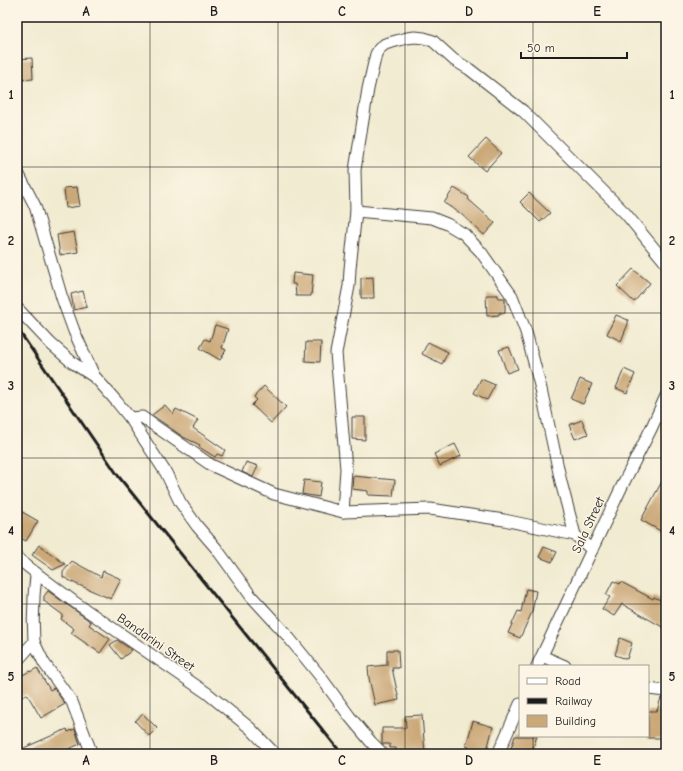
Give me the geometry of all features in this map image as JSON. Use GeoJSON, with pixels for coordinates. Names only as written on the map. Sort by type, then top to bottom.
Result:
{"type":"FeatureCollection","features":[{"type":"Feature","properties":{"kind":"street"},"geometry":{"type":"LineString","coordinates":[[343,512],[346,468],[336,353],[349,286],[356,211],[356,170],[368,89],[376,54],[385,44],[415,37],[433,41],[454,60],[469,69],[523,111],[626,214],[666,264]]}},
{"type":"Feature","properties":{"kind":"street"},"geometry":{"type":"LineString","coordinates":[[17,172],[35,206],[62,298],[74,331],[96,378]]}},
{"type":"Feature","properties":{"kind":"street"},"geometry":{"type":"LineString","coordinates":[[356,211],[432,218],[448,224],[464,234],[481,252],[512,296],[526,332],[532,353],[561,482],[575,535]]}},
{"type":"Feature","properties":{"kind":"street"},"geometry":{"type":"LineString","coordinates":[[17,308],[51,344],[74,363],[96,378],[117,402],[130,418],[166,472],[180,502],[197,526],[216,548],[251,596],[285,632],[350,717],[383,754]]}},
{"type":"Feature","properties":{"kind":"street","name":"Sala Street"},"geometry":{"type":"LineString","coordinates":[[540,661],[666,396]]}},
{"type":"Feature","properties":{"kind":"street"},"geometry":{"type":"LineString","coordinates":[[130,418],[142,416],[211,465],[274,494],[343,512],[430,509],[504,520],[575,535],[592,550]]}},
{"type":"Feature","properties":{"kind":"street","name":"Bandarini Street"},"geometry":{"type":"LineString","coordinates":[[17,558],[80,605],[207,694],[250,728],[275,754]]}},
{"type":"Feature","properties":{"kind":"street"},"geometry":{"type":"LineString","coordinates":[[36,573],[33,624],[34,642],[44,663],[72,702],[90,753]]}},
{"type":"Feature","properties":{"kind":"street"},"geometry":{"type":"LineString","coordinates":[[17,660],[34,642]]}},
{"type":"Feature","properties":{"kind":"street"},"geometry":{"type":"LineString","coordinates":[[540,661],[560,665]]}},
{"type":"Feature","properties":{"kind":"street"},"geometry":{"type":"LineString","coordinates":[[649,689],[666,691]]}},
{"type":"Feature","properties":{"kind":"street"},"geometry":{"type":"LineString","coordinates":[[498,754],[519,706]]}},
{"type":"Feature","properties":{"kind":"building"},"geometry":{"type":"Polygon","coordinates":[[[32,58],[33,79],[17,80],[17,59],[32,58]]]}},
{"type":"Feature","properties":{"kind":"building"},"geometry":{"type":"Polygon","coordinates":[[[486,139],[501,153],[485,171],[469,157],[486,139]]]}},
{"type":"Feature","properties":{"kind":"building"},"geometry":{"type":"Polygon","coordinates":[[[77,187],[80,206],[66,208],[64,188],[77,187]]]}},
{"type":"Feature","properties":{"kind":"building"},"geometry":{"type":"Polygon","coordinates":[[[454,188],[469,197],[468,199],[495,223],[484,235],[460,213],[444,203],[454,188]]]}},
{"type":"Feature","properties":{"kind":"building"},"geometry":{"type":"Polygon","coordinates":[[[529,193],[550,213],[540,222],[520,202],[529,193]]]}},
{"type":"Feature","properties":{"kind":"building"},"geometry":{"type":"Polygon","coordinates":[[[74,232],[78,252],[60,255],[57,235],[74,232]]]}},
{"type":"Feature","properties":{"kind":"building"},"geometry":{"type":"Polygon","coordinates":[[[633,269],[650,283],[634,302],[617,286],[633,269]]]}},
{"type":"Feature","properties":{"kind":"building"},"geometry":{"type":"Polygon","coordinates":[[[293,273],[313,275],[311,296],[296,296],[295,284],[292,284],[293,273]]]}},
{"type":"Feature","properties":{"kind":"building"},"geometry":{"type":"Polygon","coordinates":[[[373,277],[374,298],[361,298],[361,278],[373,277]]]}},
{"type":"Feature","properties":{"kind":"building"},"geometry":{"type":"Polygon","coordinates":[[[83,291],[87,307],[74,310],[71,294],[83,291]]]}},
{"type":"Feature","properties":{"kind":"building"},"geometry":{"type":"Polygon","coordinates":[[[486,295],[498,295],[498,298],[505,298],[505,313],[487,316],[486,295]]]}},
{"type":"Feature","properties":{"kind":"building"},"geometry":{"type":"Polygon","coordinates":[[[616,315],[628,320],[628,324],[621,341],[607,334],[616,315]]]}},
{"type":"Feature","properties":{"kind":"building"},"geometry":{"type":"Polygon","coordinates":[[[215,325],[228,329],[222,348],[226,350],[220,360],[200,348],[205,339],[210,341],[215,325]]]}},
{"type":"Feature","properties":{"kind":"building"},"geometry":{"type":"Polygon","coordinates":[[[306,342],[321,342],[320,362],[305,361],[306,342]]]}},
{"type":"Feature","properties":{"kind":"building"},"geometry":{"type":"Polygon","coordinates":[[[428,342],[448,352],[442,364],[422,354],[428,342]]]}},
{"type":"Feature","properties":{"kind":"building"},"geometry":{"type":"Polygon","coordinates":[[[509,347],[518,369],[507,373],[499,350],[509,347]]]}},
{"type":"Feature","properties":{"kind":"building"},"geometry":{"type":"Polygon","coordinates":[[[624,369],[635,374],[627,393],[616,388],[624,369]]]}},
{"type":"Feature","properties":{"kind":"building"},"geometry":{"type":"Polygon","coordinates":[[[481,379],[495,385],[487,400],[474,393],[481,379]]]}},
{"type":"Feature","properties":{"kind":"building"},"geometry":{"type":"Polygon","coordinates":[[[580,379],[592,384],[583,404],[571,399],[580,379]]]}},
{"type":"Feature","properties":{"kind":"building"},"geometry":{"type":"Polygon","coordinates":[[[264,386],[286,407],[271,423],[252,405],[257,400],[254,397],[264,386]]]}},
{"type":"Feature","properties":{"kind":"building"},"geometry":{"type":"Polygon","coordinates":[[[165,405],[173,414],[176,409],[198,420],[193,428],[225,450],[222,456],[217,454],[215,457],[199,447],[200,445],[183,437],[152,415],[165,405]]]}},
{"type":"Feature","properties":{"kind":"building"},"geometry":{"type":"Polygon","coordinates":[[[352,417],[365,417],[365,440],[352,439],[352,417]]]}},
{"type":"Feature","properties":{"kind":"building"},"geometry":{"type":"Polygon","coordinates":[[[582,420],[588,434],[575,439],[569,425],[582,420]]]}},
{"type":"Feature","properties":{"kind":"building"},"geometry":{"type":"Polygon","coordinates":[[[455,444],[461,456],[440,466],[434,454],[455,444]]]}},
{"type":"Feature","properties":{"kind":"building"},"geometry":{"type":"Polygon","coordinates":[[[246,462],[258,466],[253,477],[242,472],[246,462]]]}},
{"type":"Feature","properties":{"kind":"building"},"geometry":{"type":"Polygon","coordinates":[[[666,474],[666,534],[641,520],[666,474]]]}},
{"type":"Feature","properties":{"kind":"building"},"geometry":{"type":"Polygon","coordinates":[[[353,476],[395,480],[393,496],[368,495],[368,491],[352,489],[353,476]]]}},
{"type":"Feature","properties":{"kind":"building"},"geometry":{"type":"Polygon","coordinates":[[[304,480],[321,482],[319,497],[302,494],[304,480]]]}},
{"type":"Feature","properties":{"kind":"building"},"geometry":{"type":"Polygon","coordinates":[[[17,509],[38,521],[26,541],[17,536],[17,509]]]}},
{"type":"Feature","properties":{"kind":"building"},"geometry":{"type":"Polygon","coordinates":[[[39,545],[65,564],[53,570],[32,555],[39,545]]]}},
{"type":"Feature","properties":{"kind":"building"},"geometry":{"type":"Polygon","coordinates":[[[544,547],[557,552],[552,562],[539,557],[544,547]]]}},
{"type":"Feature","properties":{"kind":"building"},"geometry":{"type":"Polygon","coordinates":[[[72,561],[101,577],[103,571],[121,579],[111,599],[63,577],[63,572],[72,561]]]}},
{"type":"Feature","properties":{"kind":"building"},"geometry":{"type":"Polygon","coordinates":[[[613,581],[620,584],[621,582],[653,599],[654,597],[666,603],[666,629],[622,604],[614,616],[602,609],[610,597],[606,595],[613,581]]]}},
{"type":"Feature","properties":{"kind":"building"},"geometry":{"type":"Polygon","coordinates":[[[526,589],[536,591],[532,612],[520,638],[508,633],[518,611],[521,612],[526,589]]]}},
{"type":"Feature","properties":{"kind":"building"},"geometry":{"type":"Polygon","coordinates":[[[48,591],[91,622],[89,625],[110,639],[100,653],[71,633],[74,629],[61,619],[63,615],[44,601],[44,596],[48,591]]]}},
{"type":"Feature","properties":{"kind":"building"},"geometry":{"type":"Polygon","coordinates":[[[620,638],[632,643],[627,659],[615,655],[620,638]]]}},
{"type":"Feature","properties":{"kind":"building"},"geometry":{"type":"Polygon","coordinates":[[[117,640],[132,650],[121,659],[110,645],[117,640]]]}},
{"type":"Feature","properties":{"kind":"building"},"geometry":{"type":"Polygon","coordinates":[[[387,650],[398,650],[399,668],[392,668],[399,700],[375,705],[368,667],[387,665],[387,650]]]}},
{"type":"Feature","properties":{"kind":"building"},"geometry":{"type":"Polygon","coordinates":[[[37,668],[50,690],[54,688],[65,704],[41,718],[27,694],[17,700],[17,678],[37,668]]]}},
{"type":"Feature","properties":{"kind":"building"},"geometry":{"type":"Polygon","coordinates":[[[661,698],[666,698],[666,738],[648,738],[649,711],[657,711],[661,698]]]}},
{"type":"Feature","properties":{"kind":"building"},"geometry":{"type":"Polygon","coordinates":[[[143,714],[157,728],[149,736],[135,721],[143,714]]]}},
{"type":"Feature","properties":{"kind":"building"},"geometry":{"type":"Polygon","coordinates":[[[422,715],[425,754],[396,754],[396,748],[390,748],[390,744],[382,744],[382,728],[406,728],[405,716],[422,715]]]}},
{"type":"Feature","properties":{"kind":"building"},"geometry":{"type":"Polygon","coordinates":[[[473,721],[493,727],[486,754],[467,754],[469,747],[466,746],[473,721]]]}},
{"type":"Feature","properties":{"kind":"building"},"geometry":{"type":"Polygon","coordinates":[[[67,729],[68,732],[75,729],[80,744],[57,754],[17,754],[17,751],[67,729]]]}},
{"type":"Feature","properties":{"kind":"building"},"geometry":{"type":"Polygon","coordinates":[[[515,736],[537,737],[531,754],[509,754],[515,736]]]}},
{"type":"Feature","properties":{"kind":"railway"},"geometry":{"type":"LineString","coordinates":[[17,328],[119,477],[342,754]]}}]}
